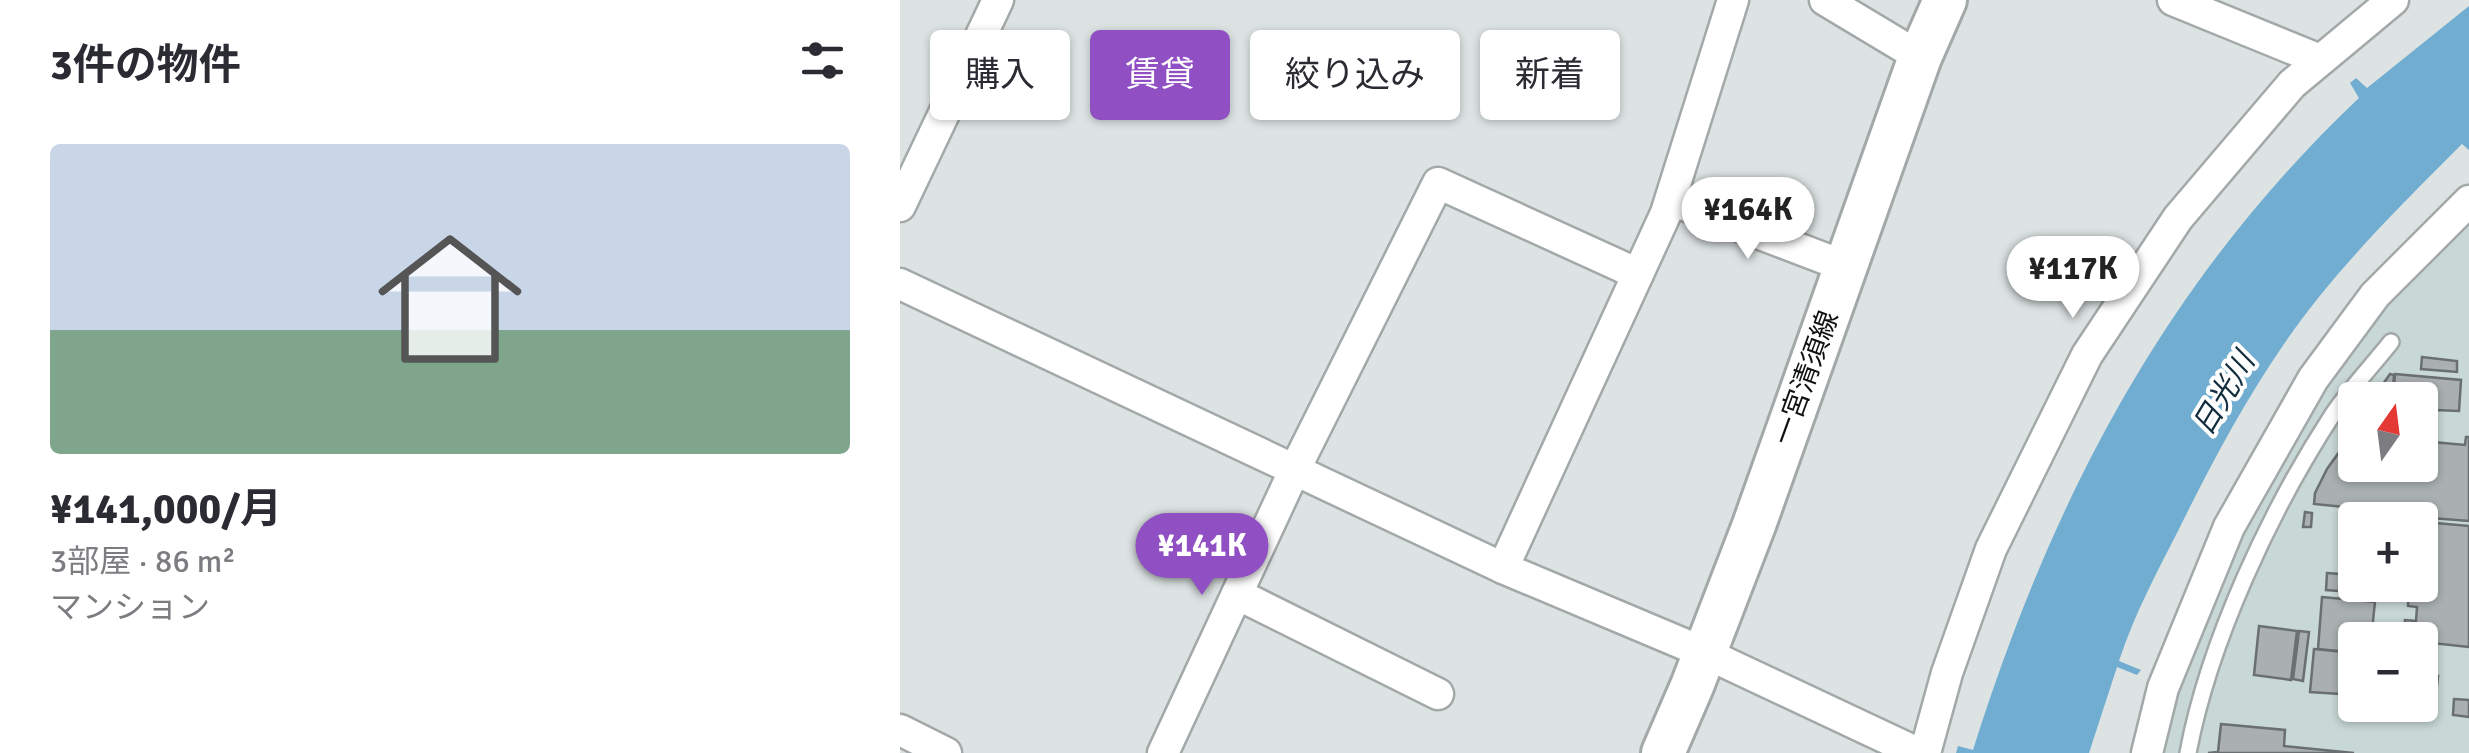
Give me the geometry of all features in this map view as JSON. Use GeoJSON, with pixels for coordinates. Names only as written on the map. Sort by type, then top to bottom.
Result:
{"type":"FeatureCollection","features":[{"type":"Feature","properties":{"kind":"main road","name":"一宮清須線"},"geometry":{"type":"LineString","coordinates":[[1662,753],[1705,653],[1920,56],[1945,0]]}},
{"type":"Feature","properties":{"kind":"street"},"geometry":{"type":"LineString","coordinates":[[900,206],[998,0]]}},
{"type":"Feature","properties":{"kind":"street"},"geometry":{"type":"LineString","coordinates":[[1504,568],[1671,200],[1732,0]]}},
{"type":"Feature","properties":{"kind":"street"},"geometry":{"type":"LineString","coordinates":[[1825,0],[1920,56]]}},
{"type":"Feature","properties":{"kind":"street"},"geometry":{"type":"LineString","coordinates":[[2173,0],[2320,60]]}},
{"type":"Feature","properties":{"kind":"street"},"geometry":{"type":"LineString","coordinates":[[900,284],[1504,568],[1705,653],[1921,753],[1991,549],[2087,355],[2178,218],[2292,84],[2394,0]]}},
{"type":"Feature","properties":{"kind":"street"},"geometry":{"type":"LineString","coordinates":[[1164,753],[1295,469],[1438,183],[1638,274]]}},
{"type":"Feature","properties":{"kind":"street"},"geometry":{"type":"LineString","coordinates":[[1671,200],[1847,266]]}},
{"type":"Feature","properties":{"kind":"street"},"geometry":{"type":"LineString","coordinates":[[2147,753],[2163,688],[2229,527],[2313,378],[2375,294],[2469,201]]}},
{"type":"Feature","properties":{"kind":"street"},"geometry":{"type":"LineString","coordinates":[[1237,594],[1438,694]]}},
{"type":"Feature","properties":{"kind":"street"},"geometry":{"type":"LineString","coordinates":[[900,730],[946,753]]}},
{"type":"Feature","properties":{"kind":"lane"},"geometry":{"type":"LineString","coordinates":[[2188,753],[2207,677],[2268,530],[2334,414],[2390,342]]}},
{"type":"Feature","properties":{"kind":"shaded area"},"geometry":{"type":"Polygon","coordinates":[[[2469,220],[2469,753],[2153,753],[2216,579],[2306,414],[2393,295],[2469,220]]]}},
{"type":"Feature","properties":{"kind":"water","name":"日光川"},"geometry":{"type":"Polygon","coordinates":[[[2469,6],[2469,150],[2462,144],[2346,265],[2303,317],[2255,389],[2139,610],[2119,661],[2141,670],[2137,675],[2117,667],[2089,753],[1956,753],[1958,746],[1973,750],[2004,657],[2079,481],[2123,398],[2173,318],[2228,241],[2290,168],[2359,98],[2350,83],[2356,78],[2367,88],[2469,6]]]}},
{"type":"Feature","properties":{"kind":"building"},"geometry":{"type":"Polygon","coordinates":[[[2422,357],[2457,361],[2457,372],[2421,369],[2422,357]]]}},
{"type":"Feature","properties":{"kind":"building"},"geometry":{"type":"Polygon","coordinates":[[[2395,374],[2461,380],[2459,411],[2438,410],[2438,382],[2394,382],[2395,374]]]}},
{"type":"Feature","properties":{"kind":"building"},"geometry":{"type":"Polygon","coordinates":[[[2469,437],[2469,521],[2438,519],[2438,502],[2314,504],[2327,469],[2338,454],[2338,482],[2438,482],[2438,442],[2465,445],[2469,437]]]}},
{"type":"Feature","properties":{"kind":"building"},"geometry":{"type":"Polygon","coordinates":[[[2305,512],[2312,513],[2311,527],[2303,527],[2305,512]]]}},
{"type":"Feature","properties":{"kind":"building"},"geometry":{"type":"Polygon","coordinates":[[[2438,523],[2469,526],[2469,647],[2438,644],[2438,622],[2405,622],[2416,621],[2417,607],[2408,606],[2408,602],[2438,602],[2438,523]]]}},
{"type":"Feature","properties":{"kind":"building"},"geometry":{"type":"Polygon","coordinates":[[[2327,573],[2338,574],[2338,591],[2326,590],[2327,573]]]}},
{"type":"Feature","properties":{"kind":"building"},"geometry":{"type":"Polygon","coordinates":[[[2322,597],[2338,599],[2338,602],[2375,602],[2373,622],[2338,622],[2338,651],[2318,649],[2322,597]]]}},
{"type":"Feature","properties":{"kind":"building"},"geometry":{"type":"Polygon","coordinates":[[[2259,626],[2297,631],[2291,680],[2254,675],[2259,626]]]}},
{"type":"Feature","properties":{"kind":"building"},"geometry":{"type":"Polygon","coordinates":[[[2299,631],[2309,632],[2303,681],[2293,679],[2299,631]]]}},
{"type":"Feature","properties":{"kind":"building"},"geometry":{"type":"Polygon","coordinates":[[[2314,649],[2338,651],[2338,694],[2310,692],[2314,649]]]}},
{"type":"Feature","properties":{"kind":"building"},"geometry":{"type":"Polygon","coordinates":[[[2454,699],[2469,700],[2469,717],[2453,715],[2454,699]]]}},
{"type":"Feature","properties":{"kind":"building"},"geometry":{"type":"Polygon","coordinates":[[[2221,724],[2285,730],[2284,746],[2354,753],[2208,753],[2218,752],[2221,724]]]}}]}
